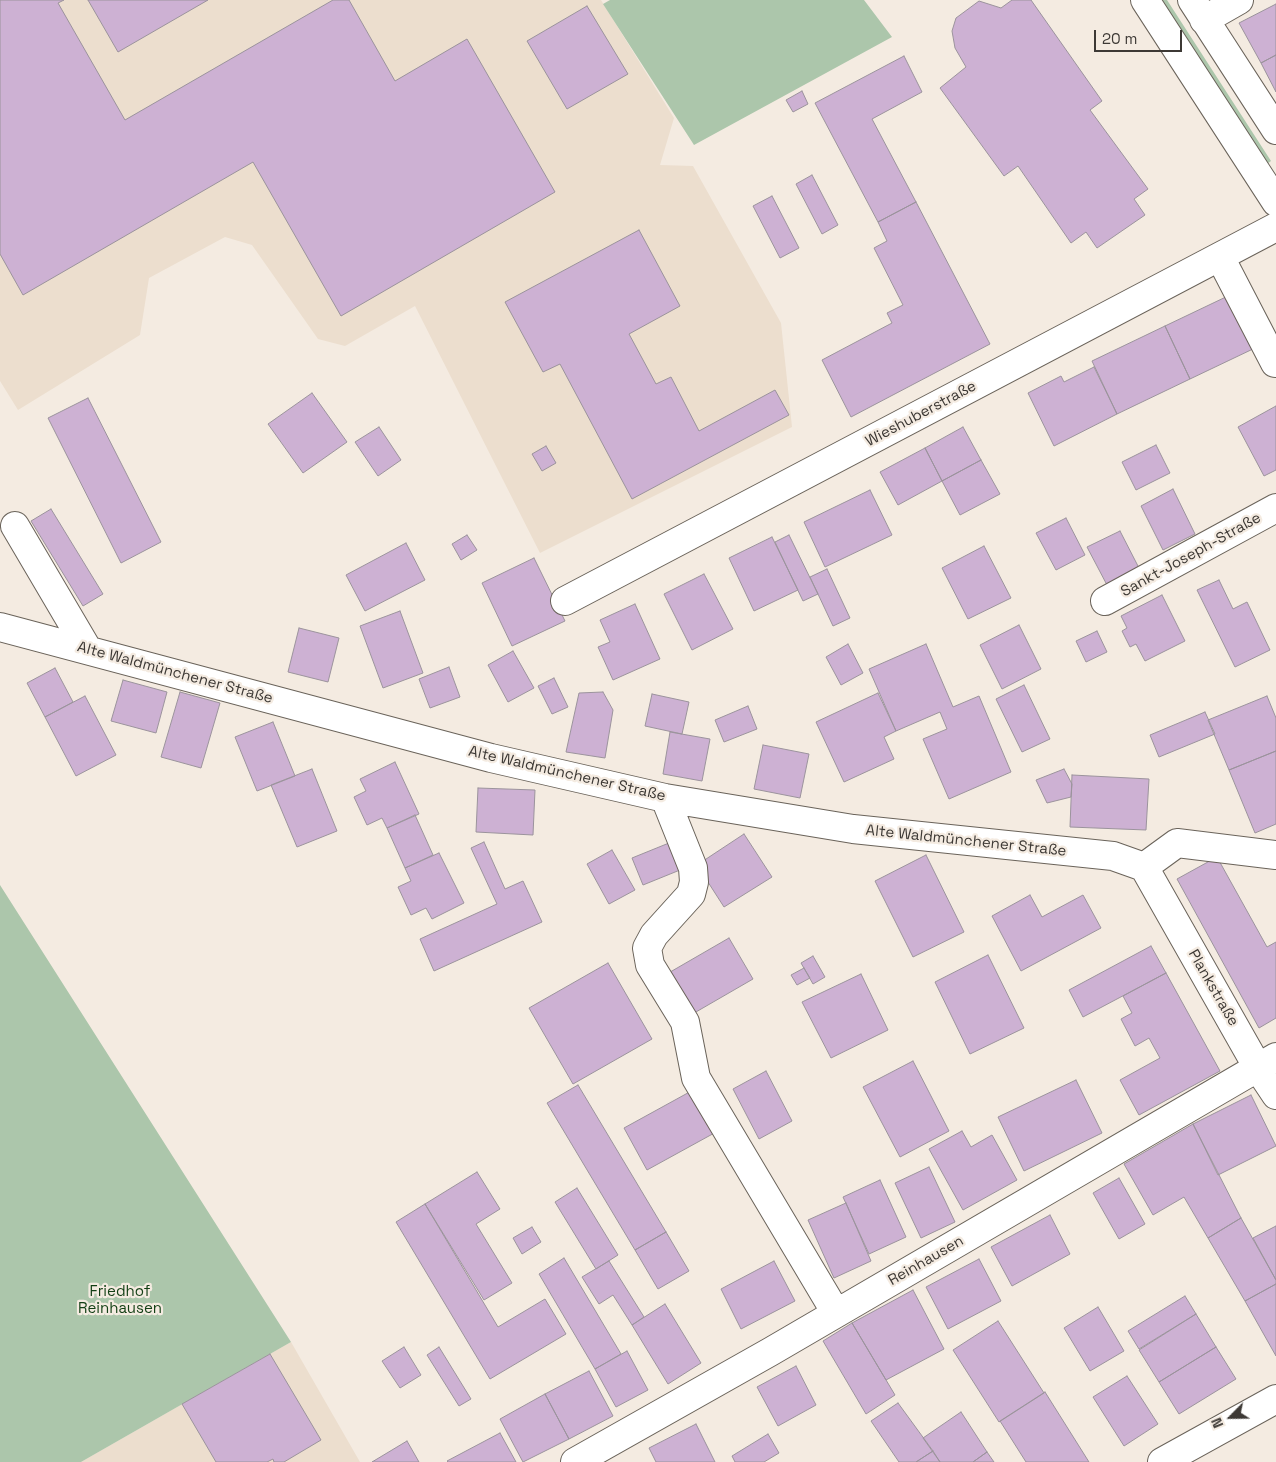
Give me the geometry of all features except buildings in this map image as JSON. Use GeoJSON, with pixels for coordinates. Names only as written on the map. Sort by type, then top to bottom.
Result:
{"type":"FeatureCollection","features":[{"type":"Feature","properties":{"kind":"street"},"geometry":{"type":"LineString","coordinates":[[1145,0],[1276,202]]}},
{"type":"Feature","properties":{"kind":"street"},"geometry":{"type":"LineString","coordinates":[[1239,0],[1198,10],[1276,130]]}},
{"type":"Feature","properties":{"kind":"street","name":"Wieshuberstraße"},"geometry":{"type":"LineString","coordinates":[[565,600],[1276,227]]}},
{"type":"Feature","properties":{"kind":"street"},"geometry":{"type":"LineString","coordinates":[[1220,257],[1275,363]]}},
{"type":"Feature","properties":{"kind":"street","name":"Sankt-Joseph-Straße"},"geometry":{"type":"LineString","coordinates":[[1105,601],[1276,508]]}},
{"type":"Feature","properties":{"kind":"street"},"geometry":{"type":"LineString","coordinates":[[15,526],[88,650]]}},
{"type":"Feature","properties":{"kind":"street","name":"Alte Waldmünchener Straße"},"geometry":{"type":"LineString","coordinates":[[0,627],[491,758],[665,798],[853,829],[1113,856],[1148,874]]}},
{"type":"Feature","properties":{"kind":"street"},"geometry":{"type":"LineString","coordinates":[[665,798],[693,868],[694,882],[692,894],[654,935],[647,948],[650,965],[685,1022],[696,1078],[836,1313]]}},
{"type":"Feature","properties":{"kind":"street"},"geometry":{"type":"LineString","coordinates":[[1148,874],[1177,843],[1276,855]]}},
{"type":"Feature","properties":{"kind":"street","name":"Plankstraße"},"geometry":{"type":"LineString","coordinates":[[1148,874],[1267,1063],[1276,1095]]}},
{"type":"Feature","properties":{"kind":"street","name":"Reinhausen"},"geometry":{"type":"LineString","coordinates":[[575,1462],[1267,1063]]}},
{"type":"Feature","properties":{"kind":"street"},"geometry":{"type":"LineString","coordinates":[[1162,1462],[1276,1399]]}},
{"type":"Feature","properties":{"kind":"shaded area"},"geometry":{"type":"Polygon","coordinates":[[[0,0],[601,0],[674,118],[660,165],[693,166],[781,323],[792,427],[540,553],[415,306],[345,346],[318,339],[252,245],[225,237],[149,278],[140,335],[18,410],[0,381],[0,0]]]}},
{"type":"Feature","properties":{"kind":"shaded area"},"geometry":{"type":"Polygon","coordinates":[[[291,1342],[360,1462],[81,1462],[291,1342]]]}},
{"type":"Feature","properties":{"kind":"green space"},"geometry":{"type":"Polygon","coordinates":[[[610,0],[864,0],[892,37],[694,145],[603,4],[610,0]]]}},
{"type":"Feature","properties":{"kind":"green space"},"geometry":{"type":"Polygon","coordinates":[[[1161,0],[1167,0],[1271,161],[1267,164],[1161,0]]]}},
{"type":"Feature","properties":{"kind":"green space","name":"Friedhof Reinhausen"},"geometry":{"type":"Polygon","coordinates":[[[0,885],[291,1342],[81,1462],[0,1462],[0,885]]]}}]}
